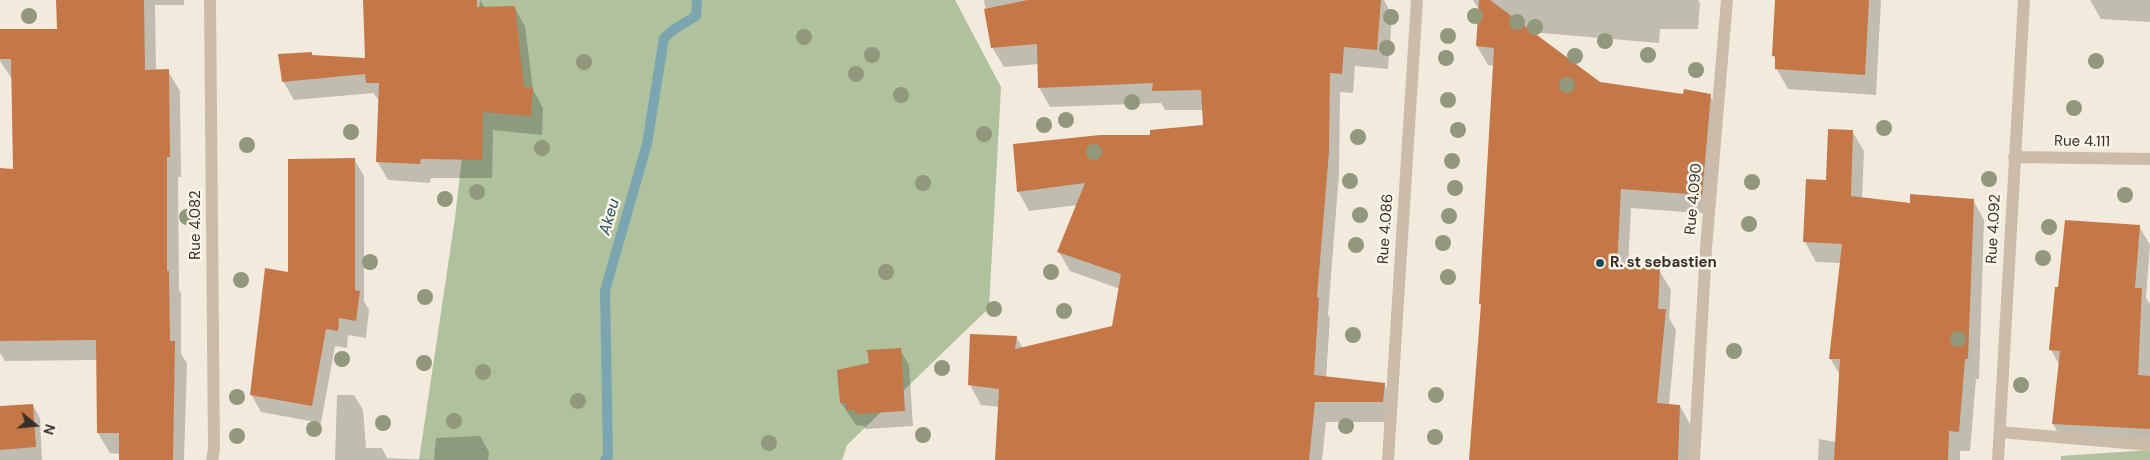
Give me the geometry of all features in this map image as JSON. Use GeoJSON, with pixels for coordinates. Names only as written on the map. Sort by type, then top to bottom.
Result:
{"type":"FeatureCollection","features":[{"type":"Feature","properties":{"kind":"street","name":"Rue 4.082"},"geometry":{"type":"LineString","coordinates":[[210,0],[213,454]]}},
{"type":"Feature","properties":{"kind":"street","name":"Rue 4.086"},"geometry":{"type":"LineString","coordinates":[[1388,460],[1417,0]]}},
{"type":"Feature","properties":{"kind":"street","name":"Rue 4.090"},"geometry":{"type":"LineString","coordinates":[[1694,460],[1706,248],[1727,0]]}},
{"type":"Feature","properties":{"kind":"street","name":"Rue 4.092"},"geometry":{"type":"LineString","coordinates":[[1998,460],[2024,0]]}},
{"type":"Feature","properties":{"kind":"street","name":"Rue 4.111"},"geometry":{"type":"LineString","coordinates":[[2014,157],[2150,159]]}},
{"type":"Feature","properties":{"kind":"street"},"geometry":{"type":"LineString","coordinates":[[2000,432],[2150,446]]}},
{"type":"Feature","properties":{"kind":"green space"},"geometry":{"type":"Polygon","coordinates":[[[480,0],[955,0],[1001,87],[989,308],[847,445],[842,460],[419,460],[455,218],[480,0]]]}},
{"type":"Feature","properties":{"kind":"green space"},"geometry":{"type":"Polygon","coordinates":[[[2150,450],[2150,460],[2061,460],[2061,456],[2150,450]]]}},
{"type":"Feature","properties":{"kind":"building"},"geometry":{"type":"Polygon","coordinates":[[[56,0],[144,0],[145,70],[169,69],[170,157],[167,157],[167,271],[169,271],[170,341],[175,341],[173,460],[119,460],[119,433],[97,433],[96,340],[0,341],[0,168],[13,169],[11,59],[0,59],[0,29],[57,29],[56,0]]]}},
{"type":"Feature","properties":{"kind":"building"},"geometry":{"type":"Polygon","coordinates":[[[363,0],[477,0],[477,7],[515,6],[524,87],[533,88],[531,116],[483,112],[482,160],[421,159],[420,164],[376,162],[379,83],[366,83],[365,74],[282,82],[278,54],[312,52],[312,55],[365,58],[363,0]]]}},
{"type":"Feature","properties":{"kind":"building"},"geometry":{"type":"Polygon","coordinates":[[[1028,0],[1381,0],[1377,50],[1344,47],[1342,74],[1330,73],[1329,152],[1317,297],[1319,298],[1314,375],[1385,383],[1383,402],[1315,402],[1309,460],[995,460],[999,389],[968,385],[970,334],[1017,336],[1015,349],[1112,326],[1121,274],[1057,252],[1085,183],[1017,192],[1013,144],[1100,135],[1150,135],[1150,130],[1203,125],[1201,90],[1152,91],[1153,83],[1038,88],[1037,44],[991,48],[984,9],[1028,0]]]}},
{"type":"Feature","properties":{"kind":"building"},"geometry":{"type":"Polygon","coordinates":[[[1479,0],[1490,0],[1600,82],[1683,94],[1684,89],[1711,94],[1702,195],[1621,189],[1617,265],[1660,269],[1658,309],[1666,309],[1657,403],[1680,405],[1678,460],[1469,460],[1481,304],[1479,304],[1494,48],[1476,46],[1479,0]]]}},
{"type":"Feature","properties":{"kind":"building"},"geometry":{"type":"Polygon","coordinates":[[[1775,0],[1869,0],[1865,75],[1775,69],[1775,56],[1772,56],[1775,0]]]}},
{"type":"Feature","properties":{"kind":"building"},"geometry":{"type":"Polygon","coordinates":[[[1828,129],[1853,130],[1851,196],[1910,203],[1910,194],[1974,199],[1968,359],[1965,359],[1959,432],[1949,431],[1948,460],[1834,460],[1840,359],[1829,359],[1842,244],[1803,242],[1806,179],[1826,180],[1828,129]]]}},
{"type":"Feature","properties":{"kind":"building"},"geometry":{"type":"Polygon","coordinates":[[[355,158],[355,290],[360,291],[356,321],[339,318],[338,331],[326,329],[312,406],[250,395],[265,268],[288,272],[288,159],[355,158]]]}},
{"type":"Feature","properties":{"kind":"building"},"geometry":{"type":"Polygon","coordinates":[[[2065,220],[2140,225],[2135,288],[2142,288],[2138,375],[2150,376],[2150,429],[2052,424],[2060,351],[2049,350],[2055,287],[2058,287],[2065,220]]]}},
{"type":"Feature","properties":{"kind":"building"},"geometry":{"type":"Polygon","coordinates":[[[901,348],[905,411],[856,414],[855,410],[846,410],[846,403],[840,403],[837,370],[869,363],[867,350],[901,348]]]}},
{"type":"Feature","properties":{"kind":"building"},"geometry":{"type":"Polygon","coordinates":[[[33,404],[36,447],[0,450],[0,406],[33,404]]]}},
{"type":"Feature","properties":{"kind":"waterway","name":"Akeu"},"geometry":{"type":"LineString","coordinates":[[605,460],[608,456],[605,291],[647,144],[664,38],[696,16],[697,0]]}},
{"type":"Feature","properties":{"kind":"place","name":"R. st sebastien"},"geometry":{"type":"Point","coordinates":[1600,263]}}]}
